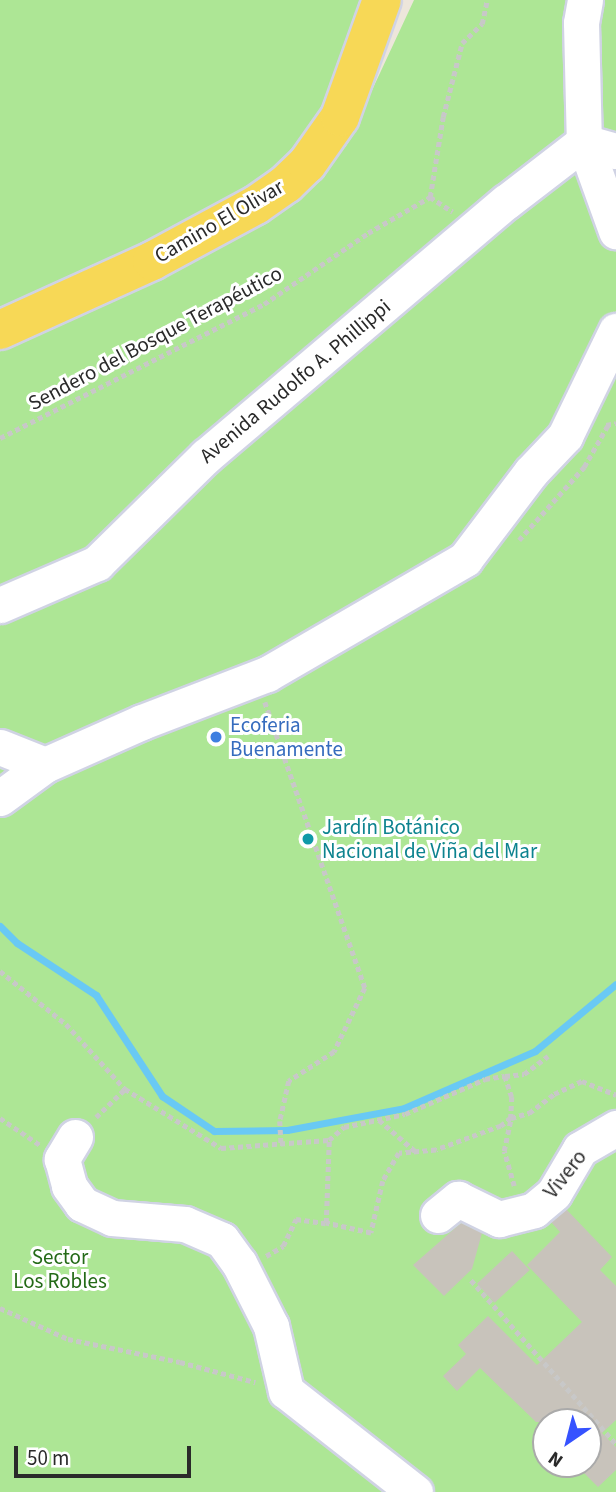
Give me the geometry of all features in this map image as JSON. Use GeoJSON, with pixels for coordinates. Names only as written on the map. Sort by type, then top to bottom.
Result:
{"type":"FeatureCollection","features":[{"type":"Feature","properties":{"kind":"main road","name":"Camino El Olivar"},"geometry":{"type":"LineString","coordinates":[[0,330],[48,305],[152,261],[256,205],[286,184],[313,156],[340,117],[382,0]]}},
{"type":"Feature","properties":{"kind":"lane"},"geometry":{"type":"LineString","coordinates":[[585,0],[582,23],[600,147],[616,231]]}},
{"type":"Feature","properties":{"kind":"lane","name":"Avenida Rudolfo A. Phillippi"},"geometry":{"type":"LineString","coordinates":[[0,606],[97,563],[206,456],[506,202],[600,147]]}},
{"type":"Feature","properties":{"kind":"lane"},"geometry":{"type":"LineString","coordinates":[[0,798],[45,765],[142,722],[257,678],[466,559],[531,472],[565,436],[616,331]]}},
{"type":"Feature","properties":{"kind":"lane"},"geometry":{"type":"LineString","coordinates":[[0,747],[45,765]]}},
{"type":"Feature","properties":{"kind":"lane","name":"Vivero"},"geometry":{"type":"LineString","coordinates":[[438,1215],[458,1199],[499,1219],[534,1210],[554,1193],[580,1149],[616,1128]]}},
{"type":"Feature","properties":{"kind":"lane"},"geometry":{"type":"LineString","coordinates":[[69,1148],[69,1186],[82,1204],[112,1218],[185,1224],[222,1240],[243,1270],[271,1326],[286,1391],[415,1492]]}},
{"type":"Feature","properties":{"kind":"path","name":"Sendero del Bosque Terapéutico"},"geometry":{"type":"LineString","coordinates":[[0,438],[264,304],[368,233],[430,197],[443,117],[462,43],[482,24],[487,0]]}},
{"type":"Feature","properties":{"kind":"path"},"geometry":{"type":"LineString","coordinates":[[516,543],[584,467],[608,425]]}},
{"type":"Feature","properties":{"kind":"path"},"geometry":{"type":"LineString","coordinates":[[257,678],[365,988],[334,1052],[289,1081],[280,1125],[281,1143]]}},
{"type":"Feature","properties":{"kind":"path"},"geometry":{"type":"LineString","coordinates":[[0,971],[66,1024],[125,1089],[221,1148],[329,1140],[344,1126],[405,1114],[485,1079],[524,1074],[548,1056]]}},
{"type":"Feature","properties":{"kind":"path"},"geometry":{"type":"LineString","coordinates":[[505,1076],[512,1097],[504,1152],[522,1213]]}},
{"type":"Feature","properties":{"kind":"path"},"geometry":{"type":"LineString","coordinates":[[243,1270],[283,1246],[296,1219],[371,1233],[383,1181],[399,1153],[436,1150],[474,1138],[501,1126],[511,1118],[529,1112],[554,1094],[582,1081],[616,1095]]}},
{"type":"Feature","properties":{"kind":"path"},"geometry":{"type":"LineString","coordinates":[[0,1118],[69,1148],[125,1089]]}},
{"type":"Feature","properties":{"kind":"path"},"geometry":{"type":"LineString","coordinates":[[378,1119],[416,1152]]}},
{"type":"Feature","properties":{"kind":"path"},"geometry":{"type":"LineString","coordinates":[[326,1223],[329,1140]]}},
{"type":"Feature","properties":{"kind":"path"},"geometry":{"type":"LineString","coordinates":[[471,1280],[616,1444]]}},
{"type":"Feature","properties":{"kind":"path"},"geometry":{"type":"LineString","coordinates":[[0,1308],[68,1339],[180,1362],[286,1391]]}},
{"type":"Feature","properties":{"kind":"green space"},"geometry":{"type":"Polygon","coordinates":[[[0,0],[376,0],[329,121],[287,174],[0,324],[0,0]]]}},
{"type":"Feature","properties":{"kind":"green space","name":"Jardín Botánico Nacional de Viña del Mar"},"geometry":{"type":"Polygon","coordinates":[[[414,0],[616,0],[616,1492],[0,1492],[0,347],[264,225],[306,192],[346,146],[414,0]]]}},
{"type":"Feature","properties":{"kind":"building"},"geometry":{"type":"Polygon","coordinates":[[[566,1209],[612,1257],[600,1270],[616,1286],[616,1420],[602,1433],[602,1408],[532,1408],[532,1418],[480,1368],[457,1391],[443,1376],[466,1354],[458,1345],[488,1316],[537,1365],[582,1322],[527,1265],[560,1232],[551,1222],[566,1209]]]}},
{"type":"Feature","properties":{"kind":"building"},"geometry":{"type":"Polygon","coordinates":[[[461,1223],[482,1233],[472,1269],[444,1296],[413,1265],[461,1223]]]}},
{"type":"Feature","properties":{"kind":"building"},"geometry":{"type":"Polygon","coordinates":[[[512,1251],[530,1270],[495,1303],[477,1284],[512,1251]]]}},
{"type":"Feature","properties":{"kind":"building"},"geometry":{"type":"Polygon","coordinates":[[[602,1433],[616,1447],[616,1470],[598,1487],[589,1478],[602,1478],[602,1433]]]}},
{"type":"Feature","properties":{"kind":"waterway"},"geometry":{"type":"LineString","coordinates":[[0,926],[17,943],[96,995],[162,1096],[214,1131],[287,1130],[404,1108],[535,1051],[616,984]]}},
{"type":"Feature","properties":{"kind":"place","name":"Ecoferia Buenamente"},"geometry":{"type":"Point","coordinates":[216,737]}},
{"type":"Feature","properties":{"kind":"place","name":"Jardín Botánico Nacional de Viña del Mar"},"geometry":{"type":"Point","coordinates":[308,839]}},
{"type":"Feature","properties":{"kind":"park label","name":"Sector Los Robles"},"geometry":{"type":"Point","coordinates":[60,1269]}}]}
